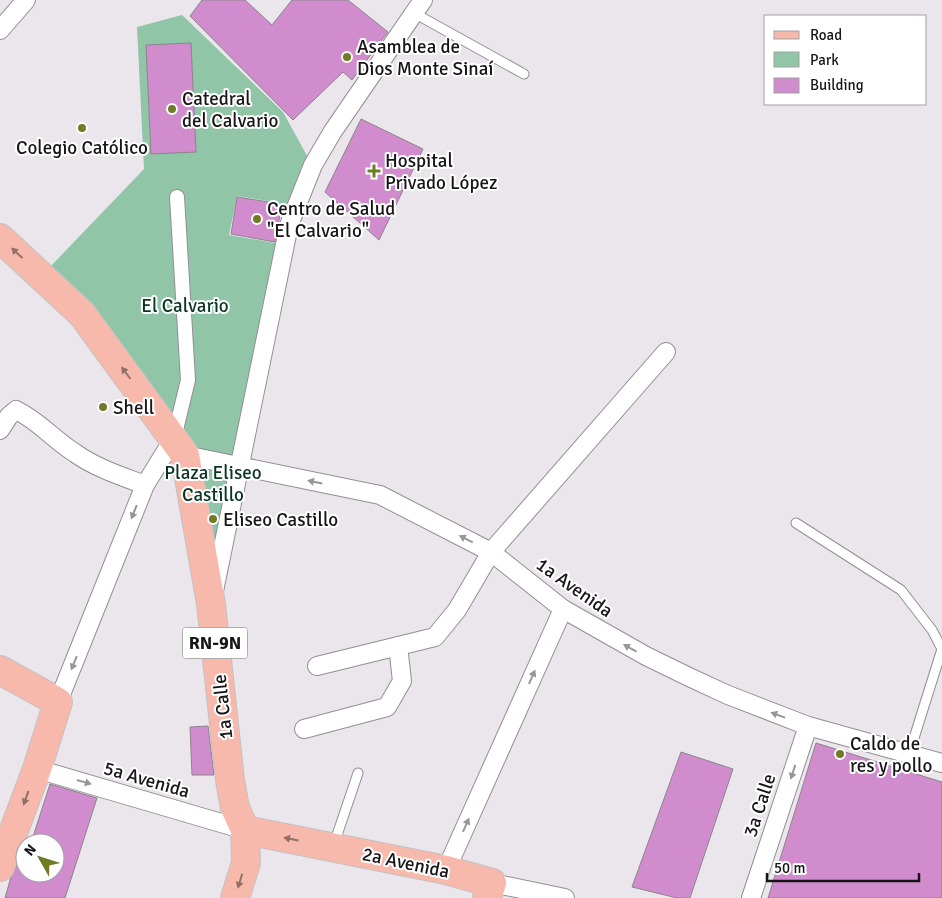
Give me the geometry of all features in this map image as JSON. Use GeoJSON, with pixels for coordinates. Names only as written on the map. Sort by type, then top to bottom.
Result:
{"type":"FeatureCollection","features":[{"type":"Feature","properties":{"kind":"main road","name":"RN-9N"},"geometry":{"type":"LineString","coordinates":[[0,238],[82,314],[180,446]]}},
{"type":"Feature","properties":{"kind":"main road","name":"1a Calle"},"geometry":{"type":"LineString","coordinates":[[180,446],[211,604],[230,780],[235,808],[245,830],[246,863],[235,898]]}},
{"type":"Feature","properties":{"kind":"main road"},"geometry":{"type":"LineString","coordinates":[[0,670],[58,702],[37,769],[0,867]]}},
{"type":"Feature","properties":{"kind":"main road","name":"2a Avenida"},"geometry":{"type":"LineString","coordinates":[[245,830],[446,870],[489,890]]}},
{"type":"Feature","properties":{"kind":"street"},"geometry":{"type":"LineString","coordinates":[[0,30],[26,0]]}},
{"type":"Feature","properties":{"kind":"street"},"geometry":{"type":"LineString","coordinates":[[211,604],[289,226],[313,166],[329,138],[419,7]]}},
{"type":"Feature","properties":{"kind":"street"},"geometry":{"type":"LineString","coordinates":[[58,702],[145,486],[180,446],[188,380],[177,197]]}},
{"type":"Feature","properties":{"kind":"street"},"geometry":{"type":"LineString","coordinates":[[317,666],[435,637],[457,610],[492,552],[666,352]]}},
{"type":"Feature","properties":{"kind":"street"},"geometry":{"type":"LineString","coordinates":[[0,430],[8,416],[16,410],[28,415],[74,453],[97,466],[145,486]]}},
{"type":"Feature","properties":{"kind":"street","name":"1a Avenida"},"geometry":{"type":"LineString","coordinates":[[180,446],[239,466],[380,495],[492,552],[563,609],[646,656],[689,677],[760,708],[808,726],[942,763]]}},
{"type":"Feature","properties":{"kind":"street"},"geometry":{"type":"LineString","coordinates":[[446,870],[563,609]]}},
{"type":"Feature","properties":{"kind":"street"},"geometry":{"type":"LineString","coordinates":[[304,730],[387,708],[402,681],[398,646]]}},
{"type":"Feature","properties":{"kind":"street","name":"3a Calle"},"geometry":{"type":"LineString","coordinates":[[751,898],[808,726]]}},
{"type":"Feature","properties":{"kind":"street","name":"5a Avenida"},"geometry":{"type":"LineString","coordinates":[[37,769],[245,830]]}},
{"type":"Feature","properties":{"kind":"street","name":"2a Avenida"},"geometry":{"type":"LineString","coordinates":[[489,890],[566,898]]}},
{"type":"Feature","properties":{"kind":"lane"},"geometry":{"type":"LineString","coordinates":[[419,7],[524,74]]}},
{"type":"Feature","properties":{"kind":"lane"},"geometry":{"type":"LineString","coordinates":[[796,523],[901,590],[932,630],[942,649],[909,754]]}},
{"type":"Feature","properties":{"kind":"lane"},"geometry":{"type":"LineString","coordinates":[[333,847],[358,773]]}},
{"type":"Feature","properties":{"kind":"green space","name":"El Calvario"},"geometry":{"type":"Polygon","coordinates":[[[182,15],[283,112],[311,163],[293,205],[237,196],[229,235],[281,244],[239,465],[187,454],[48,269],[144,169],[137,27],[182,15]]]}},
{"type":"Feature","properties":{"kind":"green space","name":"Plaza Eliseo Castillo"},"geometry":{"type":"Polygon","coordinates":[[[191,457],[238,466],[212,599],[191,457]]]}},
{"type":"Feature","properties":{"kind":"building"},"geometry":{"type":"Polygon","coordinates":[[[202,0],[245,0],[272,25],[292,0],[348,0],[388,32],[352,80],[343,72],[293,120],[190,16],[202,0]]]}},
{"type":"Feature","properties":{"kind":"building","name":"Catedral del Calvario"},"geometry":{"type":"Polygon","coordinates":[[[191,43],[196,152],[151,154],[146,45],[191,43]]]}},
{"type":"Feature","properties":{"kind":"building","name":"Hospital Privado López"},"geometry":{"type":"Polygon","coordinates":[[[361,119],[423,149],[379,240],[325,192],[361,119]]]}},
{"type":"Feature","properties":{"kind":"building","name":"Centro de Salud \"El Calvario\""},"geometry":{"type":"Polygon","coordinates":[[[237,197],[282,204],[275,242],[231,234],[237,197]]]}},
{"type":"Feature","properties":{"kind":"building"},"geometry":{"type":"Polygon","coordinates":[[[208,726],[214,775],[192,775],[190,727],[208,726]]]}},
{"type":"Feature","properties":{"kind":"building"},"geometry":{"type":"Polygon","coordinates":[[[816,743],[942,782],[942,898],[768,898],[816,743]]]}},
{"type":"Feature","properties":{"kind":"building"},"geometry":{"type":"Polygon","coordinates":[[[681,752],[733,769],[690,898],[677,898],[632,887],[681,752]]]}},
{"type":"Feature","properties":{"kind":"building"},"geometry":{"type":"Polygon","coordinates":[[[50,784],[97,798],[65,898],[5,898],[15,868],[15,883],[65,883],[65,833],[34,833],[50,784]]]}},
{"type":"Feature","properties":{"kind":"place","name":"Asamblea de Dios Monte Sinaí"},"geometry":{"type":"Point","coordinates":[347,57]}},
{"type":"Feature","properties":{"kind":"place","name":"Catedral del Calvario"},"geometry":{"type":"Point","coordinates":[172,109]}},
{"type":"Feature","properties":{"kind":"place","name":"Colegio Católico"},"geometry":{"type":"Point","coordinates":[82,128]}},
{"type":"Feature","properties":{"kind":"place","name":"Hospital Privado López"},"geometry":{"type":"Point","coordinates":[374,171]}},
{"type":"Feature","properties":{"kind":"place","name":"Centro de Salud \"El Calvario\""},"geometry":{"type":"Point","coordinates":[257,219]}},
{"type":"Feature","properties":{"kind":"place","name":"Shell"},"geometry":{"type":"Point","coordinates":[103,407]}},
{"type":"Feature","properties":{"kind":"place","name":"Eliseo Castillo"},"geometry":{"type":"Point","coordinates":[213,519]}},
{"type":"Feature","properties":{"kind":"place","name":"Caldo de res y pollo"},"geometry":{"type":"Point","coordinates":[840,754]}}]}
